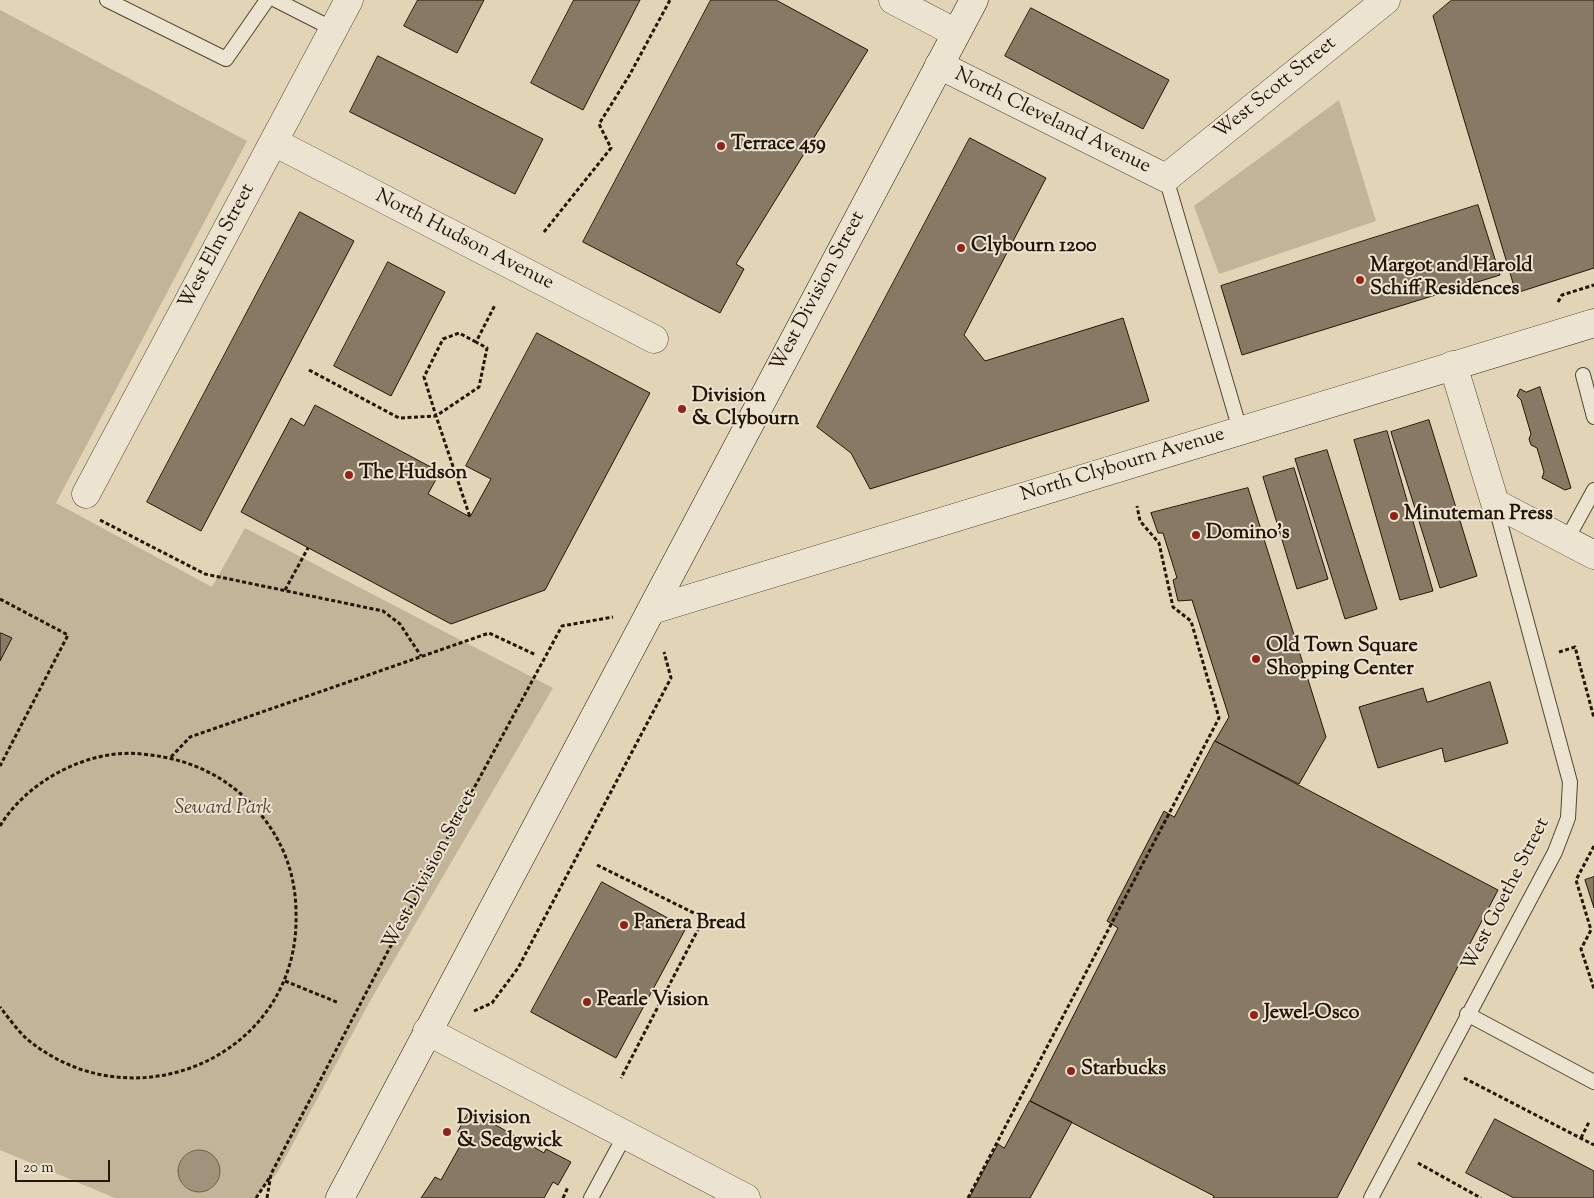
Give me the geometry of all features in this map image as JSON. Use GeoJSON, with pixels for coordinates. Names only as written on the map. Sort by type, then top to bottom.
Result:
{"type":"FeatureCollection","features":[{"type":"Feature","properties":{"kind":"main road","name":"West Elm Street"},"geometry":{"type":"LineString","coordinates":[[86,494],[348,0]]}},
{"type":"Feature","properties":{"kind":"main road"},"geometry":{"type":"LineString","coordinates":[[893,0],[956,33]]}},
{"type":"Feature","properties":{"kind":"main road","name":"West Division Street"},"geometry":{"type":"LineString","coordinates":[[340,1198],[974,0]]}},
{"type":"Feature","properties":{"kind":"main road","name":"West Scott Street"},"geometry":{"type":"LineString","coordinates":[[1166,178],[1386,0]]}},
{"type":"Feature","properties":{"kind":"main road","name":"North Cleveland Avenue"},"geometry":{"type":"LineString","coordinates":[[939,66],[1166,178]]}},
{"type":"Feature","properties":{"kind":"main road","name":"North Hudson Avenue"},"geometry":{"type":"LineString","coordinates":[[274,142],[654,339]]}},
{"type":"Feature","properties":{"kind":"main road","name":"North Clybourn Avenue"},"geometry":{"type":"LineString","coordinates":[[652,610],[1594,323]]}},
{"type":"Feature","properties":{"kind":"main road"},"geometry":{"type":"LineString","coordinates":[[1452,365],[1495,503],[1594,555]]}},
{"type":"Feature","properties":{"kind":"main road"},"geometry":{"type":"LineString","coordinates":[[427,1031],[746,1198]]}},
{"type":"Feature","properties":{"kind":"lane"},"geometry":{"type":"LineString","coordinates":[[108,0],[226,59],[267,0]]}},
{"type":"Feature","properties":{"kind":"lane"},"geometry":{"type":"LineString","coordinates":[[276,0],[333,29]]}},
{"type":"Feature","properties":{"kind":"lane"},"geometry":{"type":"LineString","coordinates":[[1166,178],[1240,430]]}},
{"type":"Feature","properties":{"kind":"lane"},"geometry":{"type":"LineString","coordinates":[[1583,375],[1594,417]]}},
{"type":"Feature","properties":{"kind":"lane"},"geometry":{"type":"LineString","coordinates":[[1566,541],[1594,490]]}},
{"type":"Feature","properties":{"kind":"lane","name":"West Goethe Street"},"geometry":{"type":"LineString","coordinates":[[1371,1198],[1467,1014],[1555,852],[1568,818],[1570,782],[1495,503]]}},
{"type":"Feature","properties":{"kind":"lane"},"geometry":{"type":"LineString","coordinates":[[1467,1014],[1594,1082]]}},
{"type":"Feature","properties":{"kind":"lane"},"geometry":{"type":"LineString","coordinates":[[592,1198],[625,1134]]}},
{"type":"Feature","properties":{"kind":"path"},"geometry":{"type":"LineString","coordinates":[[544,232],[611,148],[599,124],[629,76],[670,0]]}},
{"type":"Feature","properties":{"kind":"path"},"geometry":{"type":"LineString","coordinates":[[476,342],[495,305]]}},
{"type":"Feature","properties":{"kind":"path"},"geometry":{"type":"LineString","coordinates":[[309,370],[399,418],[436,416],[479,387],[487,348],[458,332],[443,340],[424,377],[436,416],[470,517]]}},
{"type":"Feature","properties":{"kind":"path"},"geometry":{"type":"LineString","coordinates":[[86,494],[78,508],[205,574],[384,611],[400,624],[421,656]]}},
{"type":"Feature","properties":{"kind":"path"},"geometry":{"type":"LineString","coordinates":[[968,1198],[1219,718],[1190,621],[1173,607],[1159,543],[1140,521],[1137,506]]}},
{"type":"Feature","properties":{"kind":"path"},"geometry":{"type":"LineString","coordinates":[[285,590],[308,548]]}},
{"type":"Feature","properties":{"kind":"path"},"geometry":{"type":"LineString","coordinates":[[0,600],[68,635],[0,766]]}},
{"type":"Feature","properties":{"kind":"path"},"geometry":{"type":"LineString","coordinates":[[427,1031],[492,1003],[518,968],[671,678],[652,610]]}},
{"type":"Feature","properties":{"kind":"path","name":"West Division Street"},"geometry":{"type":"LineString","coordinates":[[267,1198],[271,1174],[461,812],[562,626],[652,610]]}},
{"type":"Feature","properties":{"kind":"path"},"geometry":{"type":"LineString","coordinates":[[170,757],[190,737],[489,632],[536,655]]}},
{"type":"Feature","properties":{"kind":"path"},"geometry":{"type":"LineString","coordinates":[[1536,658],[1575,647],[1594,718]]}},
{"type":"Feature","properties":{"kind":"path"},"geometry":{"type":"LineString","coordinates":[[0,826],[5,818],[31,791],[61,770],[97,758],[134,753],[170,757],[215,774],[253,803],[280,842],[296,887],[297,934],[285,981],[257,1024],[218,1057],[170,1076],[119,1079],[69,1066],[26,1038],[0,1007]]}},
{"type":"Feature","properties":{"kind":"path"},"geometry":{"type":"LineString","coordinates":[[1594,846],[1576,880],[1591,930],[1581,949],[1594,989]]}},
{"type":"Feature","properties":{"kind":"path"},"geometry":{"type":"LineString","coordinates":[[597,865],[704,918],[621,1078]]}},
{"type":"Feature","properties":{"kind":"path"},"geometry":{"type":"LineString","coordinates":[[285,981],[339,1003]]}},
{"type":"Feature","properties":{"kind":"path"},"geometry":{"type":"LineString","coordinates":[[1464,1078],[1594,1145]]}},
{"type":"Feature","properties":{"kind":"path"},"geometry":{"type":"LineString","coordinates":[[1581,1138],[1589,1122]]}},
{"type":"Feature","properties":{"kind":"path"},"geometry":{"type":"LineString","coordinates":[[1418,1163],[1481,1198]]}},
{"type":"Feature","properties":{"kind":"path"},"geometry":{"type":"LineString","coordinates":[[256,1198],[271,1174]]}},
{"type":"Feature","properties":{"kind":"green space","name":"Seward Park"},"geometry":{"type":"Polygon","coordinates":[[[0,10],[247,141],[56,503],[212,587],[245,528],[553,688],[369,1003],[277,1173],[255,1198],[115,1198],[0,1150],[0,10]]]}},
{"type":"Feature","properties":{"kind":"green space"},"geometry":{"type":"Polygon","coordinates":[[[1339,100],[1376,221],[1219,274],[1194,206],[1339,100]]]}},
{"type":"Feature","properties":{"kind":"shaded area"},"geometry":{"type":"Polygon","coordinates":[[[199,1150],[214,1156],[220,1171],[214,1186],[199,1192],[184,1186],[178,1171],[184,1156],[199,1150]]]}},
{"type":"Feature","properties":{"kind":"building"},"geometry":{"type":"Polygon","coordinates":[[[418,0],[484,0],[457,53],[404,26],[418,0]]]}},
{"type":"Feature","properties":{"kind":"building"},"geometry":{"type":"Polygon","coordinates":[[[574,0],[640,0],[583,110],[531,83],[574,0]]]}},
{"type":"Feature","properties":{"kind":"building","name":"Terrace 459"},"geometry":{"type":"Polygon","coordinates":[[[711,0],[776,0],[868,50],[736,264],[744,269],[720,313],[583,242],[711,0]]]}},
{"type":"Feature","properties":{"kind":"building"},"geometry":{"type":"Polygon","coordinates":[[[1452,0],[1594,0],[1594,268],[1516,293],[1433,16],[1452,0]]]}},
{"type":"Feature","properties":{"kind":"building"},"geometry":{"type":"Polygon","coordinates":[[[1031,8],[1169,80],[1143,129],[1005,56],[1031,8]]]}},
{"type":"Feature","properties":{"kind":"building"},"geometry":{"type":"Polygon","coordinates":[[[378,56],[543,139],[515,194],[350,112],[378,56]]]}},
{"type":"Feature","properties":{"kind":"building","name":"Clybourn 1200"},"geometry":{"type":"Polygon","coordinates":[[[970,138],[1046,178],[964,335],[985,361],[1123,318],[1149,401],[870,489],[851,453],[817,427],[970,138]]]}},
{"type":"Feature","properties":{"kind":"building","name":"Margot and Harold Schiff Residences"},"geometry":{"type":"Polygon","coordinates":[[[1478,205],[1500,275],[1242,355],[1221,286],[1478,205]]]}},
{"type":"Feature","properties":{"kind":"building"},"geometry":{"type":"Polygon","coordinates":[[[300,212],[354,241],[201,531],[147,502],[300,212]]]}},
{"type":"Feature","properties":{"kind":"building"},"geometry":{"type":"Polygon","coordinates":[[[388,262],[445,292],[391,396],[334,366],[388,262]]]}},
{"type":"Feature","properties":{"kind":"building","name":"The Hudson"},"geometry":{"type":"Polygon","coordinates":[[[537,333],[650,393],[545,590],[451,624],[241,512],[291,418],[304,426],[315,405],[440,472],[428,494],[470,517],[491,479],[466,466],[537,333]]]}},
{"type":"Feature","properties":{"kind":"building"},"geometry":{"type":"Polygon","coordinates":[[[1540,387],[1571,488],[1565,490],[1542,478],[1544,472],[1537,448],[1531,445],[1529,439],[1531,434],[1521,400],[1517,396],[1520,389],[1526,392],[1540,387]]]}},
{"type":"Feature","properties":{"kind":"building"},"geometry":{"type":"Polygon","coordinates":[[[1429,420],[1477,576],[1440,588],[1391,432],[1429,420]]]}},
{"type":"Feature","properties":{"kind":"building","name":"Minuteman Press"},"geometry":{"type":"Polygon","coordinates":[[[1387,431],[1433,591],[1400,600],[1354,440],[1387,431]]]}},
{"type":"Feature","properties":{"kind":"building"},"geometry":{"type":"Polygon","coordinates":[[[1327,450],[1377,609],[1345,619],[1295,459],[1327,450]]]}},
{"type":"Feature","properties":{"kind":"building"},"geometry":{"type":"Polygon","coordinates":[[[1294,468],[1328,579],[1297,589],[1263,477],[1294,468]]]}},
{"type":"Feature","properties":{"kind":"building","name":"Old Town Square Shopping Center"},"geometry":{"type":"Polygon","coordinates":[[[1248,488],[1326,737],[1299,784],[1215,741],[1229,717],[1192,600],[1178,601],[1173,580],[1177,578],[1163,533],[1158,533],[1151,513],[1248,488]]]}},
{"type":"Feature","properties":{"kind":"building"},"geometry":{"type":"Polygon","coordinates":[[[1,633],[12,638],[0,661],[0,635],[1,633]]]}},
{"type":"Feature","properties":{"kind":"building"},"geometry":{"type":"Polygon","coordinates":[[[1490,682],[1508,743],[1445,762],[1442,748],[1378,768],[1359,707],[1423,688],[1427,702],[1490,682]]]}},
{"type":"Feature","properties":{"kind":"building","name":"Jewel-Osco"},"geometry":{"type":"Polygon","coordinates":[[[1215,741],[1498,890],[1337,1198],[1213,1198],[1214,1196],[1030,1101],[1118,928],[1107,921],[1164,811],[1174,817],[1215,741]]]}},
{"type":"Feature","properties":{"kind":"building"},"geometry":{"type":"Polygon","coordinates":[[[1594,877],[1594,908],[1585,880],[1594,877]]]}},
{"type":"Feature","properties":{"kind":"building"},"geometry":{"type":"Polygon","coordinates":[[[602,882],[686,928],[616,1058],[531,1012],[602,882]]]}},
{"type":"Feature","properties":{"kind":"building"},"geometry":{"type":"Polygon","coordinates":[[[1030,1101],[1072,1122],[1030,1198],[969,1198],[998,1144],[1004,1148],[1030,1101]]]}},
{"type":"Feature","properties":{"kind":"building"},"geometry":{"type":"Polygon","coordinates":[[[470,1110],[544,1153],[546,1149],[571,1162],[558,1185],[553,1182],[544,1198],[421,1198],[435,1177],[441,1180],[465,1137],[458,1132],[470,1110]]]}},
{"type":"Feature","properties":{"kind":"building"},"geometry":{"type":"Polygon","coordinates":[[[1495,1119],[1594,1171],[1594,1198],[1514,1198],[1466,1173],[1495,1119]]]}},
{"type":"Feature","properties":{"kind":"place","name":"Terrace 459"},"geometry":{"type":"Point","coordinates":[721,146]}},
{"type":"Feature","properties":{"kind":"place","name":"Clybourn 1200"},"geometry":{"type":"Point","coordinates":[961,248]}},
{"type":"Feature","properties":{"kind":"place","name":"Margot and Harold Schiff Residences"},"geometry":{"type":"Point","coordinates":[1360,280]}},
{"type":"Feature","properties":{"kind":"place","name":"Division & Clybourn"},"geometry":{"type":"Point","coordinates":[682,409]}},
{"type":"Feature","properties":{"kind":"place","name":"The Hudson"},"geometry":{"type":"Point","coordinates":[349,475]}},
{"type":"Feature","properties":{"kind":"place","name":"Minuteman Press"},"geometry":{"type":"Point","coordinates":[1394,516]}},
{"type":"Feature","properties":{"kind":"place","name":"Domino's"},"geometry":{"type":"Point","coordinates":[1196,535]}},
{"type":"Feature","properties":{"kind":"place","name":"Old Town Square Shopping Center"},"geometry":{"type":"Point","coordinates":[1256,659]}},
{"type":"Feature","properties":{"kind":"place","name":"Panera Bread"},"geometry":{"type":"Point","coordinates":[624,925]}},
{"type":"Feature","properties":{"kind":"place","name":"Pearle Vision"},"geometry":{"type":"Point","coordinates":[587,1002]}},
{"type":"Feature","properties":{"kind":"place","name":"Jewel-Osco"},"geometry":{"type":"Point","coordinates":[1254,1015]}},
{"type":"Feature","properties":{"kind":"place","name":"Starbucks"},"geometry":{"type":"Point","coordinates":[1071,1071]}},
{"type":"Feature","properties":{"kind":"place","name":"Division & Sedgwick"},"geometry":{"type":"Point","coordinates":[447,1132]}}]}
